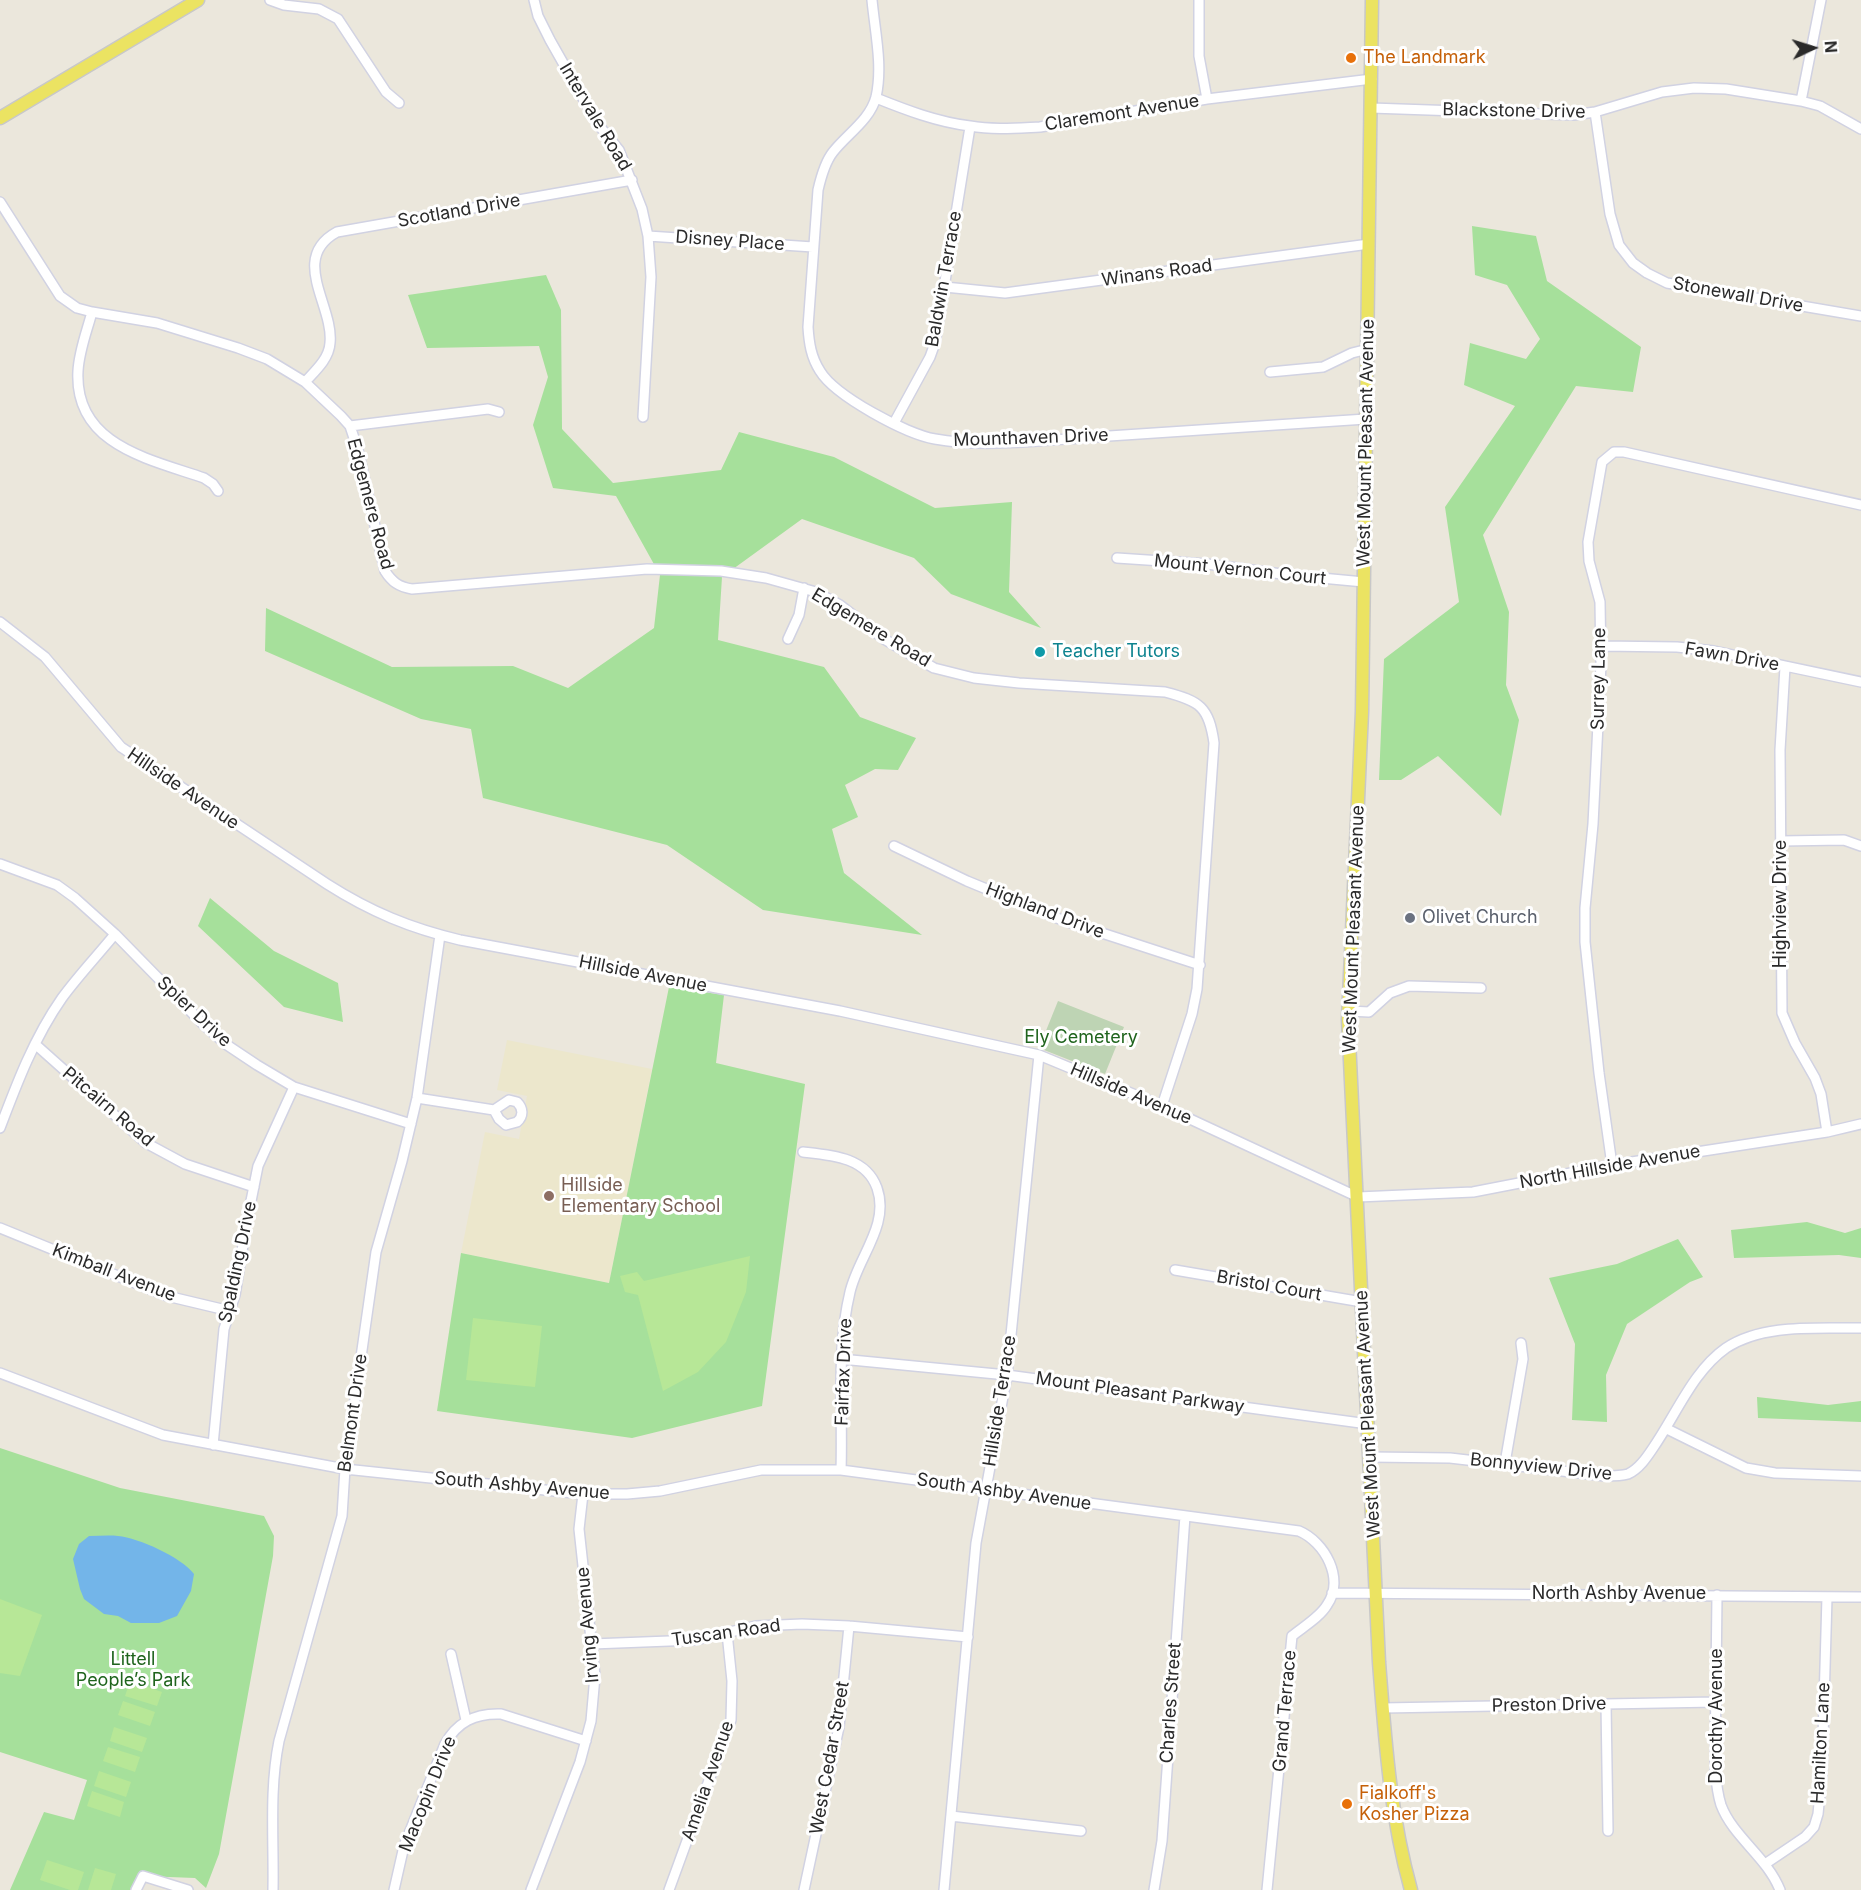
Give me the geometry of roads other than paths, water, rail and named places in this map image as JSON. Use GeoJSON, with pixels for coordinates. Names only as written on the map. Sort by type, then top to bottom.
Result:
{"type":"FeatureCollection","features":[{"type":"Feature","properties":{"kind":"main road"},"geometry":{"type":"LineString","coordinates":[[0,118],[198,0]]}},
{"type":"Feature","properties":{"kind":"main road","name":"West Mount Pleasant Avenue"},"geometry":{"type":"LineString","coordinates":[[1372,0],[1362,712],[1349,1011],[1383,1708],[1394,1816],[1411,1890]]}},
{"type":"Feature","properties":{"kind":"street"},"geometry":{"type":"LineString","coordinates":[[270,0],[284,5],[319,9],[338,20],[386,92],[399,103]]}},
{"type":"Feature","properties":{"kind":"street","name":"Intervale Road"},"geometry":{"type":"LineString","coordinates":[[534,0],[538,16],[550,40],[597,123],[619,150],[642,209],[648,236],[651,277],[643,417]]}},
{"type":"Feature","properties":{"kind":"street","name":"Mounthaven Drive"},"geometry":{"type":"LineString","coordinates":[[872,0],[879,63],[876,98],[864,119],[831,153],[822,173],[818,190],[813,247],[808,327],[813,357],[820,372],[839,391],[894,423],[932,439],[976,442],[1366,419]]}},
{"type":"Feature","properties":{"kind":"street"},"geometry":{"type":"LineString","coordinates":[[1199,0],[1199,56],[1207,99]]}},
{"type":"Feature","properties":{"kind":"street"},"geometry":{"type":"LineString","coordinates":[[1801,101],[1821,0]]}},
{"type":"Feature","properties":{"kind":"street","name":"Claremont Avenue"},"geometry":{"type":"LineString","coordinates":[[876,98],[921,115],[970,126],[1015,128],[1040,127],[1207,99],[1372,80]]}},
{"type":"Feature","properties":{"kind":"street","name":"Blackstone Drive"},"geometry":{"type":"LineString","coordinates":[[1371,108],[1574,115],[1595,112],[1662,92],[1694,88],[1726,89],[1820,106],[1861,129]]}},
{"type":"Feature","properties":{"kind":"street","name":"Stonewall Drive"},"geometry":{"type":"LineString","coordinates":[[1595,112],[1610,214],[1619,245],[1633,262],[1647,273],[1667,283],[1861,316]]}},
{"type":"Feature","properties":{"kind":"street","name":"Baldwin Terrace"},"geometry":{"type":"LineString","coordinates":[[894,423],[930,357],[935,343],[970,126]]}},
{"type":"Feature","properties":{"kind":"street","name":"Scotland Drive"},"geometry":{"type":"LineString","coordinates":[[305,382],[327,355],[331,343],[314,265],[319,247],[337,232],[632,180]]}},
{"type":"Feature","properties":{"kind":"street","name":"Edgemere Road"},"geometry":{"type":"LineString","coordinates":[[0,202],[60,296],[77,308],[157,323],[267,359],[305,382],[341,416],[350,426],[358,450],[385,571],[390,579],[402,588],[412,590],[647,569],[721,571],[804,588],[840,605],[884,639],[934,668],[974,678],[1020,683],[1166,692],[1184,696],[1200,706],[1211,721],[1214,743],[1200,965],[1192,1014],[1162,1106]]}},
{"type":"Feature","properties":{"kind":"street"},"geometry":{"type":"LineString","coordinates":[[0,223],[9,217]]}},
{"type":"Feature","properties":{"kind":"street","name":"Disney Place"},"geometry":{"type":"LineString","coordinates":[[648,236],[813,247]]}},
{"type":"Feature","properties":{"kind":"street","name":"Winans Road"},"geometry":{"type":"LineString","coordinates":[[945,288],[1005,293],[1369,244]]}},
{"type":"Feature","properties":{"kind":"street"},"geometry":{"type":"LineString","coordinates":[[92,312],[79,359],[78,373],[81,399],[93,423],[102,434],[121,448],[135,455],[204,478],[218,491]]}},
{"type":"Feature","properties":{"kind":"street"},"geometry":{"type":"LineString","coordinates":[[1270,372],[1323,367],[1352,353],[1368,349]]}},
{"type":"Feature","properties":{"kind":"street"},"geometry":{"type":"LineString","coordinates":[[350,426],[488,409],[499,412]]}},
{"type":"Feature","properties":{"kind":"street","name":"Surrey Lane"},"geometry":{"type":"LineString","coordinates":[[1612,1165],[1599,1073],[1585,942],[1585,908],[1593,824],[1601,646],[1600,602],[1589,561],[1588,542],[1597,480],[1602,462],[1614,452],[1624,452],[1861,505]]}},
{"type":"Feature","properties":{"kind":"street","name":"Mount Vernon Court"},"geometry":{"type":"LineString","coordinates":[[1117,558],[1207,564],[1364,582]]}},
{"type":"Feature","properties":{"kind":"street"},"geometry":{"type":"LineString","coordinates":[[788,639],[799,615],[804,588]]}},
{"type":"Feature","properties":{"kind":"street","name":"Hillside Avenue"},"geometry":{"type":"LineString","coordinates":[[0,622],[51,664],[121,747],[358,903],[391,919],[440,935],[840,1011],[1039,1055],[1162,1106],[1358,1197]]}},
{"type":"Feature","properties":{"kind":"street","name":"Fawn Drive"},"geometry":{"type":"LineString","coordinates":[[1601,646],[1696,649],[1861,682]]}},
{"type":"Feature","properties":{"kind":"street","name":"Highview Drive"},"geometry":{"type":"LineString","coordinates":[[1785,667],[1780,750],[1782,1012],[1795,1043],[1815,1078],[1821,1094],[1827,1132]]}},
{"type":"Feature","properties":{"kind":"street"},"geometry":{"type":"LineString","coordinates":[[1781,841],[1844,840],[1861,846]]}},
{"type":"Feature","properties":{"kind":"street","name":"Highland Drive"},"geometry":{"type":"LineString","coordinates":[[894,846],[967,881],[1062,920],[1200,965]]}},
{"type":"Feature","properties":{"kind":"street","name":"Spier Drive"},"geometry":{"type":"LineString","coordinates":[[0,864],[57,885],[75,898],[115,934],[204,1025],[227,1045],[294,1088],[411,1124]]}},
{"type":"Feature","properties":{"kind":"street"},"geometry":{"type":"LineString","coordinates":[[0,1128],[18,1080],[35,1044],[62,997],[115,934]]}},
{"type":"Feature","properties":{"kind":"street","name":"Belmont Drive"},"geometry":{"type":"LineString","coordinates":[[273,1890],[274,1767],[279,1741],[342,1516],[345,1469],[376,1252],[417,1098],[440,935]]}},
{"type":"Feature","properties":{"kind":"street"},"geometry":{"type":"LineString","coordinates":[[1349,1011],[1370,1012],[1390,993],[1409,986],[1481,988]]}},
{"type":"Feature","properties":{"kind":"street","name":"Pitcairn Road"},"geometry":{"type":"LineString","coordinates":[[35,1044],[146,1143],[185,1164],[254,1187]]}},
{"type":"Feature","properties":{"kind":"street","name":"Hillside Terrace"},"geometry":{"type":"LineString","coordinates":[[944,1890],[976,1543],[1007,1375],[1039,1055]]}},
{"type":"Feature","properties":{"kind":"street","name":"Spalding Drive"},"geometry":{"type":"LineString","coordinates":[[213,1445],[224,1329],[235,1295],[258,1166],[294,1088]]}},
{"type":"Feature","properties":{"kind":"street"},"geometry":{"type":"LineString","coordinates":[[417,1098],[494,1110]]}},
{"type":"Feature","properties":{"kind":"street","name":"North Hillside Avenue"},"geometry":{"type":"LineString","coordinates":[[1358,1197],[1473,1192],[1612,1165],[1827,1132],[1861,1124]]}},
{"type":"Feature","properties":{"kind":"street","name":"Fairfax Drive"},"geometry":{"type":"LineString","coordinates":[[803,1152],[849,1159],[872,1178],[877,1189],[879,1220],[850,1289],[841,1359],[841,1470]]}},
{"type":"Feature","properties":{"kind":"street","name":"Kimball Avenue"},"geometry":{"type":"LineString","coordinates":[[0,1228],[167,1296],[230,1311]]}},
{"type":"Feature","properties":{"kind":"street","name":"Bristol Court"},"geometry":{"type":"LineString","coordinates":[[1175,1270],[1362,1302]]}},
{"type":"Feature","properties":{"kind":"street","name":"Bonnyview Drive"},"geometry":{"type":"LineString","coordinates":[[1370,1457],[1450,1458],[1618,1476],[1639,1467],[1698,1377],[1725,1349],[1748,1338],[1782,1330],[1861,1328]]}},
{"type":"Feature","properties":{"kind":"street"},"geometry":{"type":"LineString","coordinates":[[1505,1463],[1523,1359],[1521,1343]]}},
{"type":"Feature","properties":{"kind":"street","name":"Mount Pleasant Parkway"},"geometry":{"type":"LineString","coordinates":[[841,1359],[1007,1375],[1368,1424]]}},
{"type":"Feature","properties":{"kind":"street","name":"South Ashby Avenue"},"geometry":{"type":"LineString","coordinates":[[0,1373],[163,1435],[345,1469],[583,1494],[652,1492],[761,1470],[841,1470],[1299,1530],[1317,1541],[1330,1563],[1332,1593]]}},
{"type":"Feature","properties":{"kind":"street"},"geometry":{"type":"LineString","coordinates":[[1666,1429],[1746,1468],[1775,1473],[1861,1476]]}},
{"type":"Feature","properties":{"kind":"street","name":"Irving Avenue"},"geometry":{"type":"LineString","coordinates":[[531,1890],[580,1762],[594,1696],[595,1676],[579,1529],[583,1494]]}},
{"type":"Feature","properties":{"kind":"street","name":"Charles Street"},"geometry":{"type":"LineString","coordinates":[[1154,1890],[1162,1840],[1185,1516]]}},
{"type":"Feature","properties":{"kind":"street"},"geometry":{"type":"LineString","coordinates":[[1332,1593],[1376,1593]]}},
{"type":"Feature","properties":{"kind":"street","name":"Grand Terrace"},"geometry":{"type":"LineString","coordinates":[[1267,1890],[1292,1636],[1326,1608],[1332,1593]]}},
{"type":"Feature","properties":{"kind":"street","name":"North Ashby Avenue"},"geometry":{"type":"LineString","coordinates":[[1376,1593],[1861,1598]]}},
{"type":"Feature","properties":{"kind":"street","name":"Dorothy Avenue"},"geometry":{"type":"LineString","coordinates":[[1717,1595],[1715,1768],[1717,1792],[1727,1818],[1771,1871],[1780,1890]]}},
{"type":"Feature","properties":{"kind":"street","name":"Hamilton Lane"},"geometry":{"type":"LineString","coordinates":[[1765,1864],[1805,1837],[1814,1827],[1818,1814],[1822,1773],[1827,1597]]}},
{"type":"Feature","properties":{"kind":"street","name":"Tuscan Road"},"geometry":{"type":"LineString","coordinates":[[592,1644],[695,1641],[756,1626],[802,1624],[968,1637]]}},
{"type":"Feature","properties":{"kind":"street","name":"West Cedar Street"},"geometry":{"type":"LineString","coordinates":[[804,1890],[839,1727],[849,1626]]}},
{"type":"Feature","properties":{"kind":"street","name":"Amelia Avenue"},"geometry":{"type":"LineString","coordinates":[[669,1890],[731,1720],[732,1681],[727,1633]]}},
{"type":"Feature","properties":{"kind":"street"},"geometry":{"type":"LineString","coordinates":[[451,1654],[466,1720]]}},
{"type":"Feature","properties":{"kind":"street","name":"Preston Drive"},"geometry":{"type":"LineString","coordinates":[[1383,1708],[1716,1702]]}},
{"type":"Feature","properties":{"kind":"street"},"geometry":{"type":"LineString","coordinates":[[1606,1704],[1608,1831]]}},
{"type":"Feature","properties":{"kind":"street","name":"Macopin Drive"},"geometry":{"type":"LineString","coordinates":[[394,1890],[404,1846],[445,1744],[451,1732],[466,1720],[501,1714],[586,1741]]}},
{"type":"Feature","properties":{"kind":"street"},"geometry":{"type":"LineString","coordinates":[[951,1816],[1081,1831]]}},
{"type":"Feature","properties":{"kind":"street"},"geometry":{"type":"LineString","coordinates":[[136,1890],[143,1876],[188,1890]]}},
{"type":"Feature","properties":{"kind":"water"},"geometry":{"type":"Polygon","coordinates":[[[89,1536],[118,1536],[137,1540],[170,1555],[188,1568],[194,1574],[191,1591],[177,1616],[159,1623],[131,1623],[118,1616],[104,1614],[84,1599],[73,1559],[79,1544],[89,1536]]]}},
{"type":"Feature","properties":{"kind":"place","name":"The Landmark"},"geometry":{"type":"Point","coordinates":[1351,58]}},
{"type":"Feature","properties":{"kind":"place","name":"Teacher Tutors"},"geometry":{"type":"Point","coordinates":[1040,652]}},
{"type":"Feature","properties":{"kind":"place","name":"Olivet Church"},"geometry":{"type":"Point","coordinates":[1410,918]}},
{"type":"Feature","properties":{"kind":"place","name":"Hillside Elementary School"},"geometry":{"type":"Point","coordinates":[549,1196]}},
{"type":"Feature","properties":{"kind":"place","name":"Fialkoff's Kosher Pizza"},"geometry":{"type":"Point","coordinates":[1347,1804]}},
{"type":"Feature","properties":{"kind":"park label","name":"Ely Cemetery"},"geometry":{"type":"Point","coordinates":[1081,1038]}},
{"type":"Feature","properties":{"kind":"park label","name":"Littell People’s Park"},"geometry":{"type":"Point","coordinates":[133,1670]}}]}
